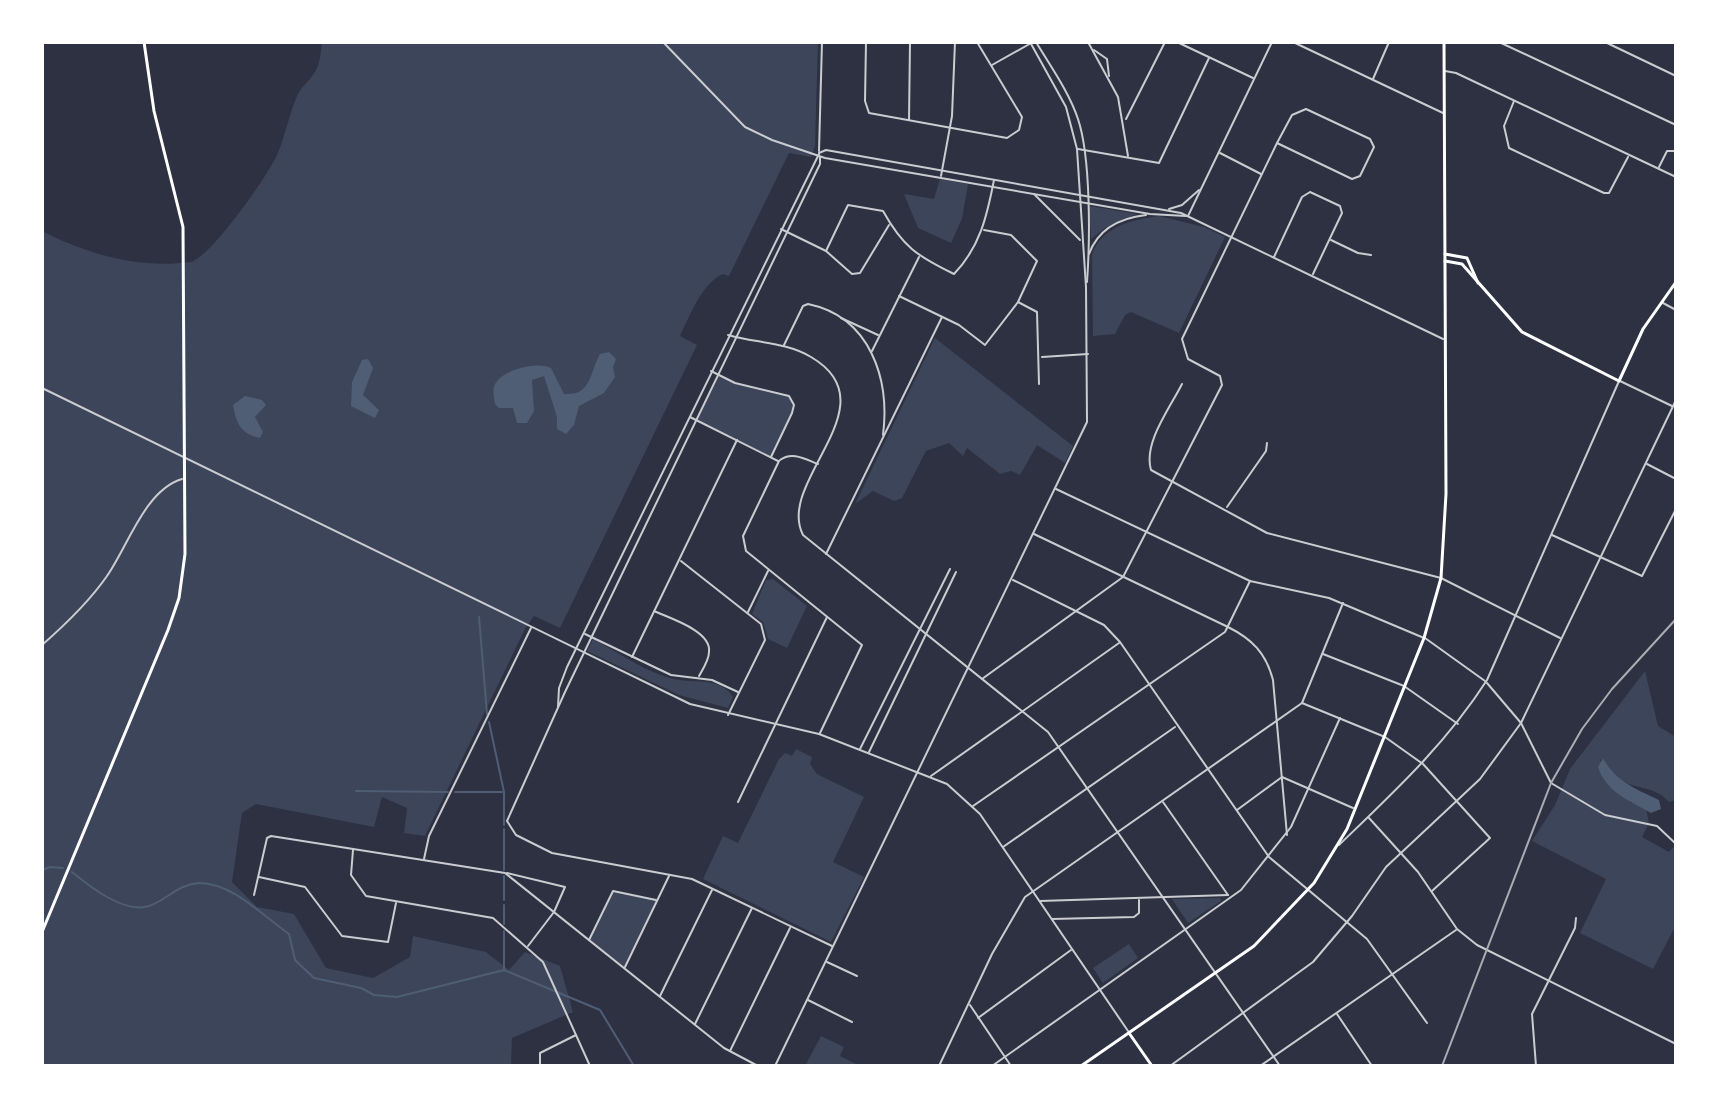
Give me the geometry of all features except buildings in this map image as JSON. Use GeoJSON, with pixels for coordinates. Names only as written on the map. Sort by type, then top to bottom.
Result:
{"type":"FeatureCollection","features":[{"type":"Feature","properties":{"kind":"main road"},"geometry":{"type":"LineString","coordinates":[[42,932],[179,598],[185,554],[183,227],[154,111],[144,42]]}},
{"type":"Feature","properties":{"kind":"main road"},"geometry":{"type":"LineString","coordinates":[[1081,1066],[1267,935],[1308,891],[1339,845],[1424,638],[1441,578],[1446,494],[1444,42]]}},
{"type":"Feature","properties":{"kind":"main road"},"geometry":{"type":"LineString","coordinates":[[1445,254],[1467,258],[1478,283]]}},
{"type":"Feature","properties":{"kind":"main road"},"geometry":{"type":"LineString","coordinates":[[1445,261],[1459,262],[1506,318],[1538,341],[1619,381],[1660,302],[1676,282]]}},
{"type":"Feature","properties":{"kind":"main road"},"geometry":{"type":"LineString","coordinates":[[1129,1033],[1152,1066]]}},
{"type":"Feature","properties":{"kind":"street"},"geometry":{"type":"LineString","coordinates":[[663,42],[745,127],[772,140],[819,153],[825,158],[1150,214],[1188,216]]}},
{"type":"Feature","properties":{"kind":"street"},"geometry":{"type":"LineString","coordinates":[[822,42],[820,164],[583,654],[507,821],[511,831],[552,853],[669,874],[713,888],[833,947]]}},
{"type":"Feature","properties":{"kind":"street"},"geometry":{"type":"LineString","coordinates":[[866,42],[865,108],[873,115],[1007,138],[1019,130],[1020,112],[977,42]]}},
{"type":"Feature","properties":{"kind":"street"},"geometry":{"type":"LineString","coordinates":[[909,121],[910,42]]}},
{"type":"Feature","properties":{"kind":"street"},"geometry":{"type":"LineString","coordinates":[[941,176],[949,128],[955,42]]}},
{"type":"Feature","properties":{"kind":"street"},"geometry":{"type":"LineString","coordinates":[[992,65],[1032,42]]}},
{"type":"Feature","properties":{"kind":"street"},"geometry":{"type":"LineString","coordinates":[[775,1066],[1087,422],[1086,287],[1077,149],[1066,107],[1032,42]]}},
{"type":"Feature","properties":{"kind":"street"},"geometry":{"type":"LineString","coordinates":[[1032,42],[1073,103],[1084,150],[1088,255],[1086,287]]}},
{"type":"Feature","properties":{"kind":"street"},"geometry":{"type":"LineString","coordinates":[[1088,42],[1109,77],[1125,122],[1128,157]]}},
{"type":"Feature","properties":{"kind":"street"},"geometry":{"type":"LineString","coordinates":[[1125,122],[1165,42]]}},
{"type":"Feature","properties":{"kind":"street"},"geometry":{"type":"LineString","coordinates":[[1177,42],[1254,79]]}},
{"type":"Feature","properties":{"kind":"street"},"geometry":{"type":"LineString","coordinates":[[1188,216],[1272,42]]}},
{"type":"Feature","properties":{"kind":"street"},"geometry":{"type":"LineString","coordinates":[[1293,42],[1444,113]]}},
{"type":"Feature","properties":{"kind":"street"},"geometry":{"type":"LineString","coordinates":[[1372,80],[1389,42]]}},
{"type":"Feature","properties":{"kind":"street"},"geometry":{"type":"LineString","coordinates":[[1499,42],[1676,125]]}},
{"type":"Feature","properties":{"kind":"street"},"geometry":{"type":"LineString","coordinates":[[1605,42],[1676,76]]}},
{"type":"Feature","properties":{"kind":"street"},"geometry":{"type":"LineString","coordinates":[[1092,49],[1107,59],[1109,77]]}},
{"type":"Feature","properties":{"kind":"street"},"geometry":{"type":"LineString","coordinates":[[1077,149],[1159,163],[1209,58]]}},
{"type":"Feature","properties":{"kind":"street"},"geometry":{"type":"LineString","coordinates":[[1444,71],[1456,73],[1676,177]]}},
{"type":"Feature","properties":{"kind":"street"},"geometry":{"type":"LineString","coordinates":[[1514,100],[1504,126],[1507,146],[1604,193],[1609,193],[1629,155]]}},
{"type":"Feature","properties":{"kind":"street"},"geometry":{"type":"LineString","coordinates":[[981,680],[1123,577],[1222,385],[1220,376],[1188,359],[1182,339],[1277,143],[1292,115],[1306,109],[1370,139],[1374,147],[1362,173],[1355,179],[1277,143]]}},
{"type":"Feature","properties":{"kind":"street"},"geometry":{"type":"LineString","coordinates":[[558,708],[559,688],[583,633],[780,228],[819,153],[826,150],[1169,209],[1446,340]]}},
{"type":"Feature","properties":{"kind":"street"},"geometry":{"type":"LineString","coordinates":[[1658,169],[1667,151],[1676,151]]}},
{"type":"Feature","properties":{"kind":"street"},"geometry":{"type":"LineString","coordinates":[[1219,152],[1262,174]]}},
{"type":"Feature","properties":{"kind":"street"},"geometry":{"type":"LineString","coordinates":[[826,251],[848,205],[883,211],[898,238],[919,257],[954,274],[968,259],[983,229],[994,179]]}},
{"type":"Feature","properties":{"kind":"street"},"geometry":{"type":"LineString","coordinates":[[1169,209],[1191,199],[1202,186]]}},
{"type":"Feature","properties":{"kind":"street"},"geometry":{"type":"LineString","coordinates":[[1274,257],[1306,194],[1310,192],[1340,206],[1342,213],[1313,275]]}},
{"type":"Feature","properties":{"kind":"street"},"geometry":{"type":"LineString","coordinates":[[1033,193],[1081,241]]}},
{"type":"Feature","properties":{"kind":"street"},"geometry":{"type":"LineString","coordinates":[[1088,255],[1094,240],[1102,232],[1122,220],[1150,214]]}},
{"type":"Feature","properties":{"kind":"street"},"geometry":{"type":"LineString","coordinates":[[780,228],[826,251],[845,270],[860,273],[882,232],[890,224]]}},
{"type":"Feature","properties":{"kind":"street"},"geometry":{"type":"LineString","coordinates":[[899,296],[959,325],[985,345],[1018,302],[1037,261],[1011,235],[983,229]]}},
{"type":"Feature","properties":{"kind":"street"},"geometry":{"type":"LineString","coordinates":[[1330,239],[1358,253],[1371,255]]}},
{"type":"Feature","properties":{"kind":"street"},"geometry":{"type":"LineString","coordinates":[[871,352],[919,257]]}},
{"type":"Feature","properties":{"kind":"street"},"geometry":{"type":"LineString","coordinates":[[1018,302],[1037,312],[1039,384]]}},
{"type":"Feature","properties":{"kind":"street"},"geometry":{"type":"LineString","coordinates":[[1660,302],[1676,310]]}},
{"type":"Feature","properties":{"kind":"street"},"geometry":{"type":"LineString","coordinates":[[783,346],[803,306],[815,305],[879,336]]}},
{"type":"Feature","properties":{"kind":"street"},"geometry":{"type":"LineString","coordinates":[[836,316],[871,352],[884,381],[887,403],[883,438]]}},
{"type":"Feature","properties":{"kind":"street"},"geometry":{"type":"LineString","coordinates":[[826,555],[942,317]]}},
{"type":"Feature","properties":{"kind":"street"},"geometry":{"type":"LineString","coordinates":[[728,335],[783,346],[819,362],[837,388],[840,406],[837,424],[799,502],[797,517],[803,535],[1048,732],[1280,1066]]}},
{"type":"Feature","properties":{"kind":"street"},"geometry":{"type":"LineString","coordinates":[[1039,357],[1088,354]]}},
{"type":"Feature","properties":{"kind":"street"},"geometry":{"type":"LineString","coordinates":[[711,371],[735,383],[789,396],[794,405],[792,413],[771,457]]}},
{"type":"Feature","properties":{"kind":"street"},"geometry":{"type":"LineString","coordinates":[[1339,845],[1423,764],[1458,724],[1486,682],[1619,381],[1673,406]]}},
{"type":"Feature","properties":{"kind":"street"},"geometry":{"type":"LineString","coordinates":[[1182,384],[1155,437],[1149,461],[1151,470],[1283,540],[1441,578],[1561,639]]}},
{"type":"Feature","properties":{"kind":"street"},"geometry":{"type":"LineString","coordinates":[[42,388],[690,704],[819,734],[919,771],[959,792],[973,806],[1002,847],[1129,1033]]}},
{"type":"Feature","properties":{"kind":"street"},"geometry":{"type":"LineString","coordinates":[[1170,1066],[1301,973],[1347,922],[1400,853],[1495,761],[1521,723],[1676,400]]}},
{"type":"Feature","properties":{"kind":"street"},"geometry":{"type":"LineString","coordinates":[[688,416],[779,461]]}},
{"type":"Feature","properties":{"kind":"street"},"geometry":{"type":"LineString","coordinates":[[632,657],[737,440]]}},
{"type":"Feature","properties":{"kind":"street"},"geometry":{"type":"LineString","coordinates":[[1226,508],[1266,451],[1267,443]]}},
{"type":"Feature","properties":{"kind":"street"},"geometry":{"type":"LineString","coordinates":[[818,464],[799,456],[786,456],[779,461],[743,536],[746,551],[862,645],[819,734]]}},
{"type":"Feature","properties":{"kind":"street"},"geometry":{"type":"LineString","coordinates":[[1645,464],[1676,479]]}},
{"type":"Feature","properties":{"kind":"street"},"geometry":{"type":"LineString","coordinates":[[42,645],[66,624],[107,576],[157,495],[170,482],[183,478]]}},
{"type":"Feature","properties":{"kind":"street"},"geometry":{"type":"LineString","coordinates":[[1056,489],[1250,581],[1313,593],[1424,638],[1486,682],[1521,723],[1551,783],[1605,815],[1657,826],[1676,844]]}},
{"type":"Feature","properties":{"kind":"street"},"geometry":{"type":"LineString","coordinates":[[1550,534],[1642,576],[1676,509]]}},
{"type":"Feature","properties":{"kind":"street"},"geometry":{"type":"LineString","coordinates":[[636,524],[644,527]]}},
{"type":"Feature","properties":{"kind":"street"},"geometry":{"type":"LineString","coordinates":[[1034,534],[1228,627],[1255,644],[1267,661],[1273,680],[1287,835]]}},
{"type":"Feature","properties":{"kind":"street"},"geometry":{"type":"LineString","coordinates":[[679,560],[761,624],[765,640],[728,715]]}},
{"type":"Feature","properties":{"kind":"street"},"geometry":{"type":"LineString","coordinates":[[860,749],[950,569]]}},
{"type":"Feature","properties":{"kind":"street"},"geometry":{"type":"LineString","coordinates":[[747,614],[768,570]]}},
{"type":"Feature","properties":{"kind":"street"},"geometry":{"type":"LineString","coordinates":[[869,752],[956,572]]}},
{"type":"Feature","properties":{"kind":"street"},"geometry":{"type":"LineString","coordinates":[[1013,580],[1104,625],[1120,642],[1269,857],[1367,939],[1427,1023]]}},
{"type":"Feature","properties":{"kind":"street"},"geometry":{"type":"LineString","coordinates":[[973,806],[1228,627],[1250,581]]}},
{"type":"Feature","properties":{"kind":"street"},"geometry":{"type":"LineString","coordinates":[[939,1066],[992,954],[1031,890],[1302,703],[1343,603]]}},
{"type":"Feature","properties":{"kind":"street"},"geometry":{"type":"LineString","coordinates":[[654,611],[686,626],[707,642],[710,651],[699,677]]}},
{"type":"Feature","properties":{"kind":"street"},"geometry":{"type":"LineString","coordinates":[[738,802],[827,617]]}},
{"type":"Feature","properties":{"kind":"street"},"geometry":{"type":"LineString","coordinates":[[424,860],[429,836],[531,628]]}},
{"type":"Feature","properties":{"kind":"street"},"geometry":{"type":"LineString","coordinates":[[583,633],[671,675],[699,677],[739,693]]}},
{"type":"Feature","properties":{"kind":"street"},"geometry":{"type":"LineString","coordinates":[[931,776],[1120,642]]}},
{"type":"Feature","properties":{"kind":"street"},"geometry":{"type":"LineString","coordinates":[[1322,654],[1404,686],[1458,724]]}},
{"type":"Feature","properties":{"kind":"street"},"geometry":{"type":"LineString","coordinates":[[1302,703],[1385,737],[1423,764],[1490,838],[1431,891]]}},
{"type":"Feature","properties":{"kind":"street"},"geometry":{"type":"LineString","coordinates":[[992,1066],[1187,931],[1269,857],[1287,835],[1311,789],[1340,718]]}},
{"type":"Feature","properties":{"kind":"street"},"geometry":{"type":"LineString","coordinates":[[1002,847],[1177,725]]}},
{"type":"Feature","properties":{"kind":"street"},"geometry":{"type":"LineString","coordinates":[[1282,777],[1355,809]]}},
{"type":"Feature","properties":{"kind":"street"},"geometry":{"type":"LineString","coordinates":[[1236,810],[1282,777]]}},
{"type":"Feature","properties":{"kind":"street"},"geometry":{"type":"LineString","coordinates":[[1162,801],[1229,896]]}},
{"type":"Feature","properties":{"kind":"street"},"geometry":{"type":"LineString","coordinates":[[1368,817],[1431,891],[1457,929],[1485,951],[1676,1044]]}},
{"type":"Feature","properties":{"kind":"street"},"geometry":{"type":"LineString","coordinates":[[254,895],[267,838],[271,836],[561,883],[565,887],[554,912],[527,947]]}},
{"type":"Feature","properties":{"kind":"street"},"geometry":{"type":"LineString","coordinates":[[353,848],[351,875],[366,896],[486,916],[527,947],[543,962],[590,1066]]}},
{"type":"Feature","properties":{"kind":"street"},"geometry":{"type":"LineString","coordinates":[[505,873],[729,1052],[758,1066]]}},
{"type":"Feature","properties":{"kind":"street"},"geometry":{"type":"LineString","coordinates":[[624,968],[669,874]]}},
{"type":"Feature","properties":{"kind":"street"},"geometry":{"type":"LineString","coordinates":[[259,877],[305,887],[342,936],[384,944],[390,939],[396,902]]}},
{"type":"Feature","properties":{"kind":"street"},"geometry":{"type":"LineString","coordinates":[[659,997],[713,888]]}},
{"type":"Feature","properties":{"kind":"street"},"geometry":{"type":"LineString","coordinates":[[589,941],[613,891],[657,900]]}},
{"type":"Feature","properties":{"kind":"street"},"geometry":{"type":"LineString","coordinates":[[1039,901],[1229,896]]}},
{"type":"Feature","properties":{"kind":"street"},"geometry":{"type":"LineString","coordinates":[[1051,919],[1134,917],[1139,913],[1139,898]]}},
{"type":"Feature","properties":{"kind":"street"},"geometry":{"type":"LineString","coordinates":[[694,1025],[752,908]]}},
{"type":"Feature","properties":{"kind":"street"},"geometry":{"type":"LineString","coordinates":[[1536,1066],[1531,1018],[1575,928],[1576,918]]}},
{"type":"Feature","properties":{"kind":"street"},"geometry":{"type":"LineString","coordinates":[[729,1052],[791,927]]}},
{"type":"Feature","properties":{"kind":"street"},"geometry":{"type":"LineString","coordinates":[[1260,1066],[1457,929]]}},
{"type":"Feature","properties":{"kind":"street"},"geometry":{"type":"LineString","coordinates":[[978,1018],[1072,949]]}},
{"type":"Feature","properties":{"kind":"street"},"geometry":{"type":"LineString","coordinates":[[825,961],[857,976]]}},
{"type":"Feature","properties":{"kind":"street"},"geometry":{"type":"LineString","coordinates":[[807,999],[852,1022]]}},
{"type":"Feature","properties":{"kind":"street"},"geometry":{"type":"LineString","coordinates":[[969,1004],[1011,1066]]}},
{"type":"Feature","properties":{"kind":"street"},"geometry":{"type":"LineString","coordinates":[[1336,1013],[1372,1066]]}},
{"type":"Feature","properties":{"kind":"street"},"geometry":{"type":"LineString","coordinates":[[540,1066],[537,1058],[540,1053],[577,1035]]}},
{"type":"Feature","properties":{"kind":"shaded area"},"geometry":{"type":"Polygon","coordinates":[[[322,42],[818,42],[815,146],[811,157],[789,153],[729,276],[723,274],[715,279],[697,301],[680,336],[697,345],[560,628],[534,616],[525,629],[425,836],[404,833],[407,808],[382,797],[374,827],[256,804],[242,813],[232,882],[257,907],[294,914],[326,968],[373,978],[410,957],[413,936],[486,952],[509,970],[525,952],[560,966],[573,1012],[512,1038],[511,1066],[42,1066],[42,231],[77,247],[114,258],[171,264],[190,262],[199,257],[238,215],[271,165],[280,148],[297,96],[317,69],[322,42]]]}},
{"type":"Feature","properties":{"kind":"shaded area"},"geometry":{"type":"Polygon","coordinates":[[[940,179],[968,184],[962,219],[951,243],[918,228],[904,194],[934,199],[940,179]]]}},
{"type":"Feature","properties":{"kind":"shaded area"},"geometry":{"type":"Polygon","coordinates":[[[1089,206],[1137,214],[1105,228],[1091,239],[1089,206]]]}},
{"type":"Feature","properties":{"kind":"shaded area"},"geometry":{"type":"Polygon","coordinates":[[[1159,216],[1204,227],[1225,237],[1179,333],[1131,312],[1125,315],[1115,334],[1093,336],[1092,254],[1097,244],[1119,226],[1159,216]]]}},
{"type":"Feature","properties":{"kind":"shaded area"},"geometry":{"type":"Polygon","coordinates":[[[935,338],[1073,446],[1065,463],[1037,445],[1020,475],[1011,471],[1000,474],[967,448],[963,456],[949,443],[926,451],[902,498],[894,501],[873,491],[855,504],[935,338]]]}},
{"type":"Feature","properties":{"kind":"shaded area"},"geometry":{"type":"Polygon","coordinates":[[[609,352],[616,359],[613,367],[615,377],[604,393],[579,406],[574,425],[566,434],[557,429],[557,417],[544,376],[532,380],[534,411],[527,423],[517,423],[513,408],[499,408],[495,404],[495,384],[513,370],[538,365],[551,368],[564,394],[573,394],[585,387],[600,354],[609,352]]]}},
{"type":"Feature","properties":{"kind":"shaded area"},"geometry":{"type":"Polygon","coordinates":[[[368,359],[373,368],[363,395],[379,410],[375,418],[351,406],[352,382],[362,360],[368,359]]]}},
{"type":"Feature","properties":{"kind":"shaded area"},"geometry":{"type":"Polygon","coordinates":[[[718,374],[735,383],[789,396],[794,405],[792,413],[771,457],[696,420],[718,374]]]}},
{"type":"Feature","properties":{"kind":"shaded area"},"geometry":{"type":"Polygon","coordinates":[[[245,396],[262,400],[266,405],[255,417],[263,432],[260,438],[243,430],[236,417],[233,405],[245,396]]]}},
{"type":"Feature","properties":{"kind":"shaded area"},"geometry":{"type":"Polygon","coordinates":[[[773,579],[807,606],[787,648],[768,639],[763,622],[752,614],[766,580],[773,579]]]}},
{"type":"Feature","properties":{"kind":"shaded area"},"geometry":{"type":"Polygon","coordinates":[[[593,639],[664,676],[721,686],[733,697],[728,708],[679,695],[587,651],[593,639]]]}},
{"type":"Feature","properties":{"kind":"shaded area"},"geometry":{"type":"Polygon","coordinates":[[[1645,671],[1658,726],[1676,737],[1676,800],[1669,802],[1653,791],[1625,783],[1610,770],[1604,759],[1600,760],[1630,802],[1646,809],[1649,823],[1642,837],[1669,852],[1676,844],[1676,925],[1653,969],[1580,933],[1606,879],[1532,841],[1555,805],[1570,769],[1645,671]]]}},
{"type":"Feature","properties":{"kind":"shaded area"},"geometry":{"type":"Polygon","coordinates":[[[796,749],[812,757],[810,764],[817,774],[864,797],[833,862],[864,877],[831,942],[703,879],[723,836],[738,843],[779,759],[785,753],[792,756],[796,749]]]}},
{"type":"Feature","properties":{"kind":"shaded area"},"geometry":{"type":"Polygon","coordinates":[[[1603,758],[1620,778],[1659,800],[1661,809],[1651,813],[1613,789],[1598,767],[1603,758]]]}},
{"type":"Feature","properties":{"kind":"shaded area"},"geometry":{"type":"Polygon","coordinates":[[[613,891],[657,900],[624,968],[589,941],[613,891]]]}},
{"type":"Feature","properties":{"kind":"shaded area"},"geometry":{"type":"Polygon","coordinates":[[[1220,898],[1221,901],[1188,923],[1172,899],[1220,898]]]}},
{"type":"Feature","properties":{"kind":"shaded area"},"geometry":{"type":"Polygon","coordinates":[[[1129,944],[1138,958],[1103,983],[1093,968],[1129,944]]]}},
{"type":"Feature","properties":{"kind":"shaded area"},"geometry":{"type":"Polygon","coordinates":[[[821,1036],[844,1047],[840,1056],[860,1066],[805,1066],[821,1036]]]}},
{"type":"Feature","properties":{"kind":"waterway"},"geometry":{"type":"LineString","coordinates":[[479,617],[487,714]]}},
{"type":"Feature","properties":{"kind":"waterway"},"geometry":{"type":"LineString","coordinates":[[489,722],[504,792],[504,825]]}},
{"type":"Feature","properties":{"kind":"waterway"},"geometry":{"type":"LineString","coordinates":[[356,791],[448,792]]}},
{"type":"Feature","properties":{"kind":"waterway"},"geometry":{"type":"LineString","coordinates":[[455,792],[502,792]]}},
{"type":"Feature","properties":{"kind":"waterway"},"geometry":{"type":"LineString","coordinates":[[504,829],[504,870]]}},
{"type":"Feature","properties":{"kind":"waterway"},"geometry":{"type":"LineString","coordinates":[[42,870],[63,868]]}},
{"type":"Feature","properties":{"kind":"waterway"},"geometry":{"type":"LineString","coordinates":[[72,872],[108,897],[129,906],[149,906],[192,884],[212,884],[224,888],[289,934],[295,960],[314,978],[361,988],[374,995],[397,997],[504,970],[600,1010],[634,1066]]}},
{"type":"Feature","properties":{"kind":"waterway"},"geometry":{"type":"LineString","coordinates":[[504,876],[504,900]]}},
{"type":"Feature","properties":{"kind":"waterway"},"geometry":{"type":"LineString","coordinates":[[504,905],[504,924]]}},
{"type":"Feature","properties":{"kind":"waterway"},"geometry":{"type":"LineString","coordinates":[[504,931],[504,969]]}},
{"type":"Feature","properties":{"kind":"railway"},"geometry":{"type":"LineString","coordinates":[[1442,1066],[1551,783],[1582,729],[1612,689],[1676,619]]}}]}
